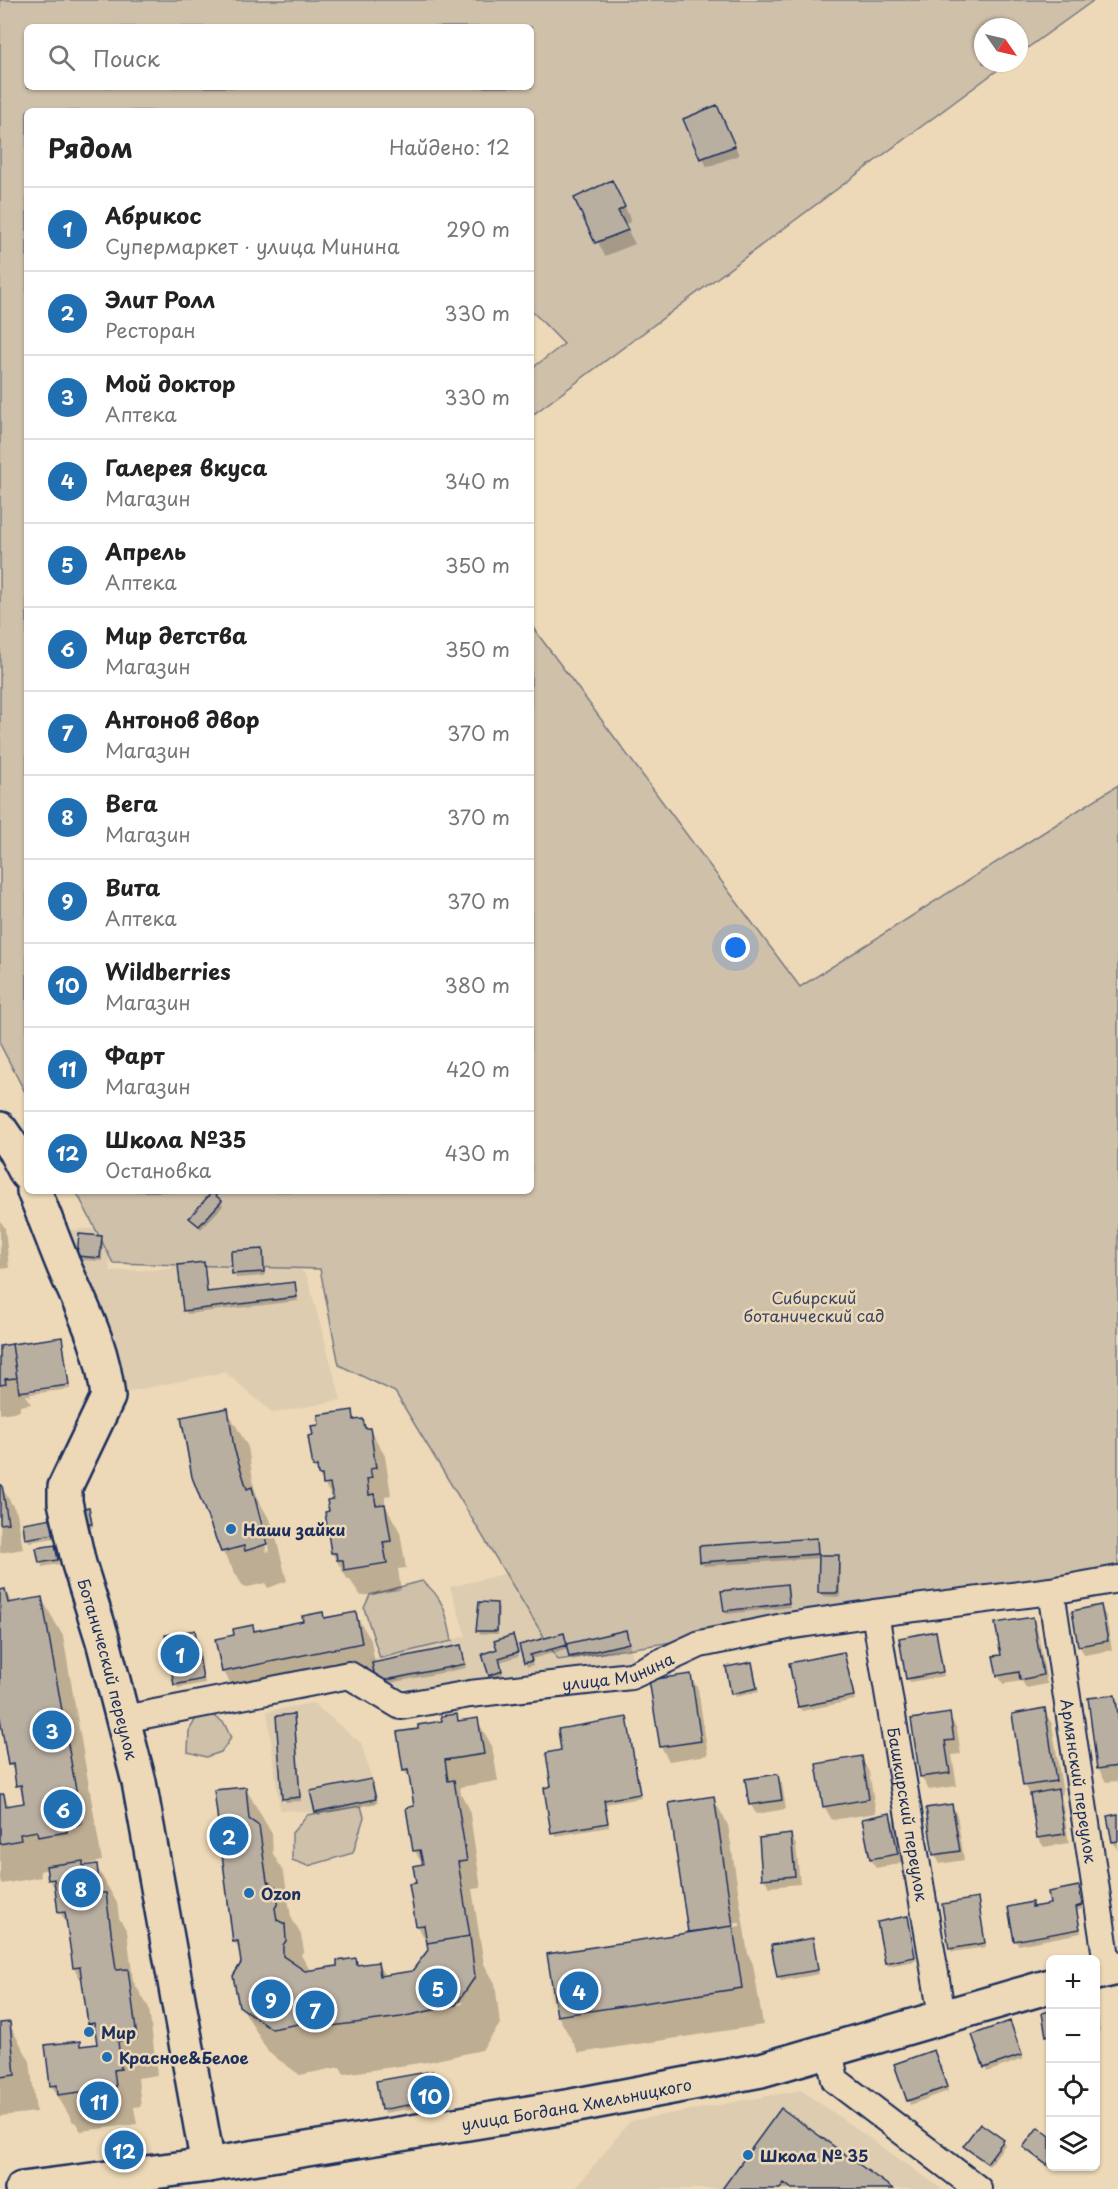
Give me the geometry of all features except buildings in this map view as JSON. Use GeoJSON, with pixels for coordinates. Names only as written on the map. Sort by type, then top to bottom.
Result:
{"type":"FeatureCollection","features":[{"type":"Feature","properties":{"kind":"street"},"geometry":{"type":"LineString","coordinates":[[0,1129],[24,1168]]}},
{"type":"Feature","properties":{"kind":"street","name":"Ботанический переулок"},"geometry":{"type":"LineString","coordinates":[[35,1194],[64,1267],[96,1337],[106,1381],[108,1397],[64,1487],[65,1502],[78,1564],[104,1641],[139,1782],[208,2165]]}},
{"type":"Feature","properties":{"kind":"street","name":"улица Минина"},"geometry":{"type":"LineString","coordinates":[[124,1719],[350,1675],[401,1706],[470,1694],[631,1676],[700,1644],[788,1626],[1051,1591],[1118,1579]]}},
{"type":"Feature","properties":{"kind":"street","name":"Армянский переулок"},"geometry":{"type":"LineString","coordinates":[[1051,1591],[1107,1970]]}},
{"type":"Feature","properties":{"kind":"street","name":"Башкирский переулок"},"geometry":{"type":"LineString","coordinates":[[875,1613],[942,2016]]}},
{"type":"Feature","properties":{"kind":"street","name":"улица Богдана Хмельницкого"},"geometry":{"type":"LineString","coordinates":[[22,2189],[208,2165],[572,2106],[761,2070],[1046,1987]]}},
{"type":"Feature","properties":{"kind":"street"},"geometry":{"type":"LineString","coordinates":[[829,2050],[835,2080],[978,2189]]}},
{"type":"Feature","properties":{"kind":"shaded area"},"geometry":{"type":"Polygon","coordinates":[[[213,1194],[220,1194],[307,1276],[341,1400],[273,1413],[225,1372],[122,1393],[66,1230],[108,1228],[110,1271],[171,1269],[185,1215],[213,1194]]]}},
{"type":"Feature","properties":{"kind":"shaded area"},"geometry":{"type":"Polygon","coordinates":[[[511,1572],[627,1625],[633,1661],[450,1689],[377,1688],[369,1659],[466,1636],[450,1587],[511,1572]]]}},
{"type":"Feature","properties":{"kind":"shaded area"},"geometry":{"type":"Polygon","coordinates":[[[313,1703],[361,1743],[379,1803],[312,1812],[280,1810],[267,1711],[313,1703]]]}},
{"type":"Feature","properties":{"kind":"shaded area","name":"Школа № 35"},"geometry":{"type":"Polygon","coordinates":[[[801,2090],[942,2189],[575,2189],[630,2121],[801,2090]]]}},
{"type":"Feature","properties":{"kind":"green space"},"geometry":{"type":"Polygon","coordinates":[[[0,0],[1094,0],[1028,48],[1028,18],[974,18],[974,72],[995,72],[534,414],[534,367],[564,344],[534,313],[534,108],[24,108],[24,1090],[0,1044],[0,0]]]}},
{"type":"Feature","properties":{"kind":"green space","name":"Сибирский ботанический сад"},"geometry":{"type":"Polygon","coordinates":[[[534,629],[800,987],[1118,785],[1118,1572],[558,1660],[395,1392],[339,1365],[320,1269],[113,1263],[78,1194],[534,1194],[534,629]]]}},
{"type":"Feature","properties":{"kind":"green space"},"geometry":{"type":"Polygon","coordinates":[[[422,1581],[440,1600],[452,1641],[380,1658],[364,1608],[370,1595],[422,1581]]]}},
{"type":"Feature","properties":{"kind":"green space"},"geometry":{"type":"Polygon","coordinates":[[[209,1712],[224,1723],[231,1738],[221,1752],[206,1757],[188,1752],[189,1731],[198,1715],[209,1712]]]}},
{"type":"Feature","properties":{"kind":"green space"},"geometry":{"type":"Polygon","coordinates":[[[361,1806],[364,1817],[353,1853],[308,1866],[292,1860],[292,1833],[307,1815],[361,1806]]]}},
{"type":"Feature","properties":{"kind":"place","name":"Наши зайки"},"geometry":{"type":"Point","coordinates":[231,1529]}},
{"type":"Feature","properties":{"kind":"place","name":"Абрикос"},"geometry":{"type":"Point","coordinates":[180,1654]}},
{"type":"Feature","properties":{"kind":"place","name":"Мой доктор"},"geometry":{"type":"Point","coordinates":[52,1730]}},
{"type":"Feature","properties":{"kind":"place","name":"Мир детства"},"geometry":{"type":"Point","coordinates":[63,1809]}},
{"type":"Feature","properties":{"kind":"place","name":"Элит Ролл"},"geometry":{"type":"Point","coordinates":[229,1836]}},
{"type":"Feature","properties":{"kind":"place","name":"Вега"},"geometry":{"type":"Point","coordinates":[81,1888]}},
{"type":"Feature","properties":{"kind":"place","name":"Ozon"},"geometry":{"type":"Point","coordinates":[249,1893]}},
{"type":"Feature","properties":{"kind":"place","name":"Апрель"},"geometry":{"type":"Point","coordinates":[438,1988]}},
{"type":"Feature","properties":{"kind":"place","name":"Галерея вкуса"},"geometry":{"type":"Point","coordinates":[579,1991]}},
{"type":"Feature","properties":{"kind":"place","name":"Вита"},"geometry":{"type":"Point","coordinates":[271,1999]}},
{"type":"Feature","properties":{"kind":"place","name":"Антонов двор"},"geometry":{"type":"Point","coordinates":[315,2010]}},
{"type":"Feature","properties":{"kind":"place","name":"Мир"},"geometry":{"type":"Point","coordinates":[89,2032]}},
{"type":"Feature","properties":{"kind":"place","name":"Красное&Белое"},"geometry":{"type":"Point","coordinates":[107,2057]}},
{"type":"Feature","properties":{"kind":"place","name":"Wildberries"},"geometry":{"type":"Point","coordinates":[430,2095]}},
{"type":"Feature","properties":{"kind":"place","name":"Фарт"},"geometry":{"type":"Point","coordinates":[99,2101]}},
{"type":"Feature","properties":{"kind":"place","name":"Школа №35"},"geometry":{"type":"Point","coordinates":[124,2150]}},
{"type":"Feature","properties":{"kind":"place","name":"Школа № 35"},"geometry":{"type":"Point","coordinates":[748,2155]}}]}
